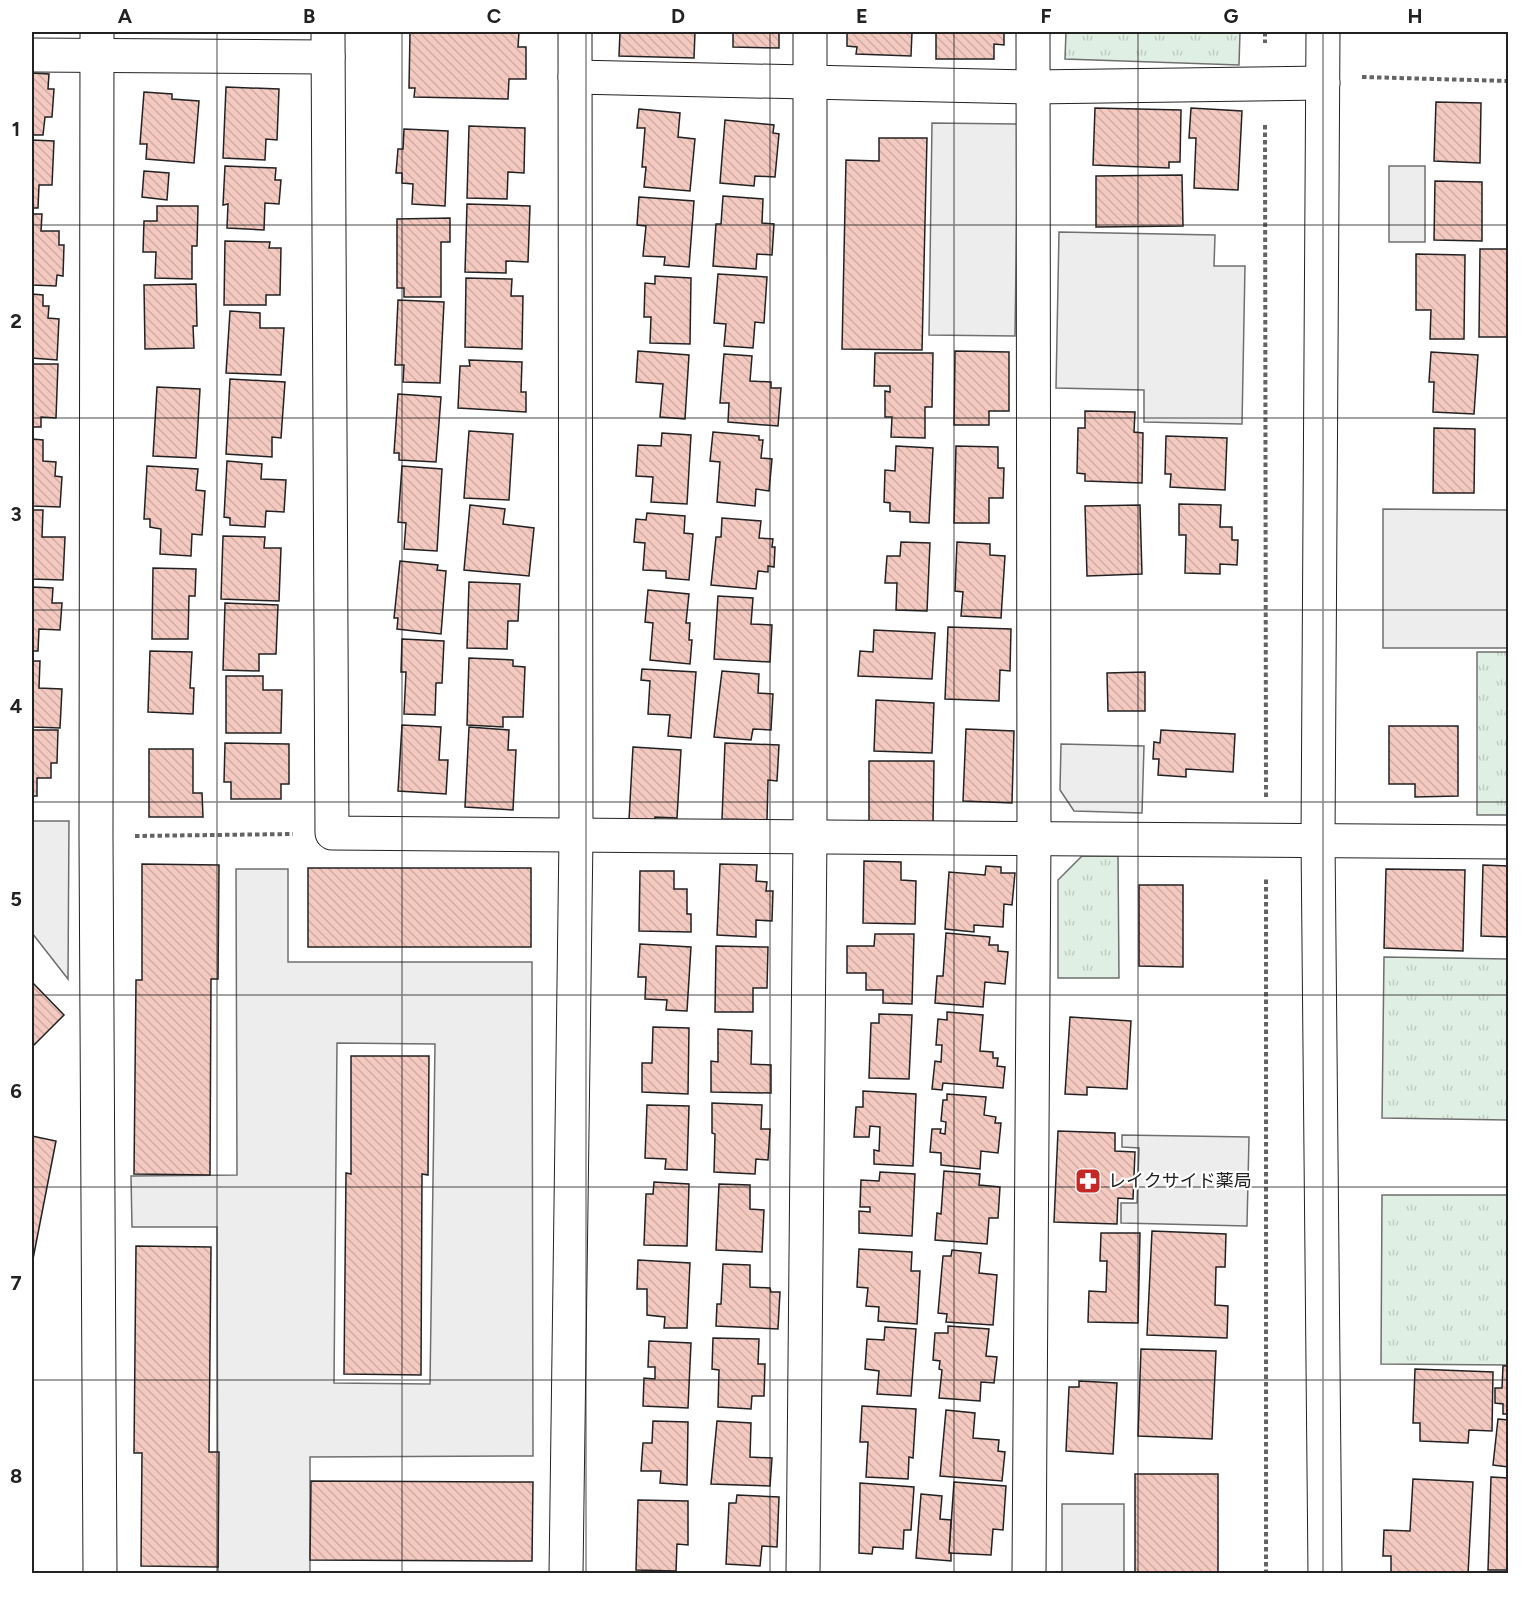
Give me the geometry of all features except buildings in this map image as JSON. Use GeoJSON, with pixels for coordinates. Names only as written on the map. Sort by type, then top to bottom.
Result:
{"type":"FeatureCollection","features":[{"type":"Feature","properties":{"kind":"street"},"geometry":{"type":"LineString","coordinates":[[566,1574],[576,836],[575,32]]}},
{"type":"Feature","properties":{"kind":"street"},"geometry":{"type":"LineString","coordinates":[[803,1574],[810,836],[810,32]]}},
{"type":"Feature","properties":{"kind":"street"},"geometry":{"type":"LineString","coordinates":[[1029,1574],[1034,839],[1033,32]]}},
{"type":"Feature","properties":{"kind":"street"},"geometry":{"type":"LineString","coordinates":[[1323,32],[1318,839],[1325,1574]]}},
{"type":"Feature","properties":{"kind":"street"},"geometry":{"type":"LineString","coordinates":[[97,44],[96,837],[99,1574]]}},
{"type":"Feature","properties":{"kind":"street"},"geometry":{"type":"LineString","coordinates":[[32,55],[97,44],[328,44],[332,833],[1034,839],[1266,838],[1509,842]]}},
{"type":"Feature","properties":{"kind":"street"},"geometry":{"type":"LineString","coordinates":[[575,77],[1032,87],[1323,83]]}},
{"type":"Feature","properties":{"kind":"path"},"geometry":{"type":"LineString","coordinates":[[1265,32],[1266,1574]]}},
{"type":"Feature","properties":{"kind":"path"},"geometry":{"type":"LineString","coordinates":[[1362,77],[1509,81]]}},
{"type":"Feature","properties":{"kind":"path"},"geometry":{"type":"LineString","coordinates":[[96,837],[332,833]]}},
{"type":"Feature","properties":{"kind":"green space"},"geometry":{"type":"Polygon","coordinates":[[[1066,32],[1240,32],[1239,65],[1065,59],[1066,32]]]}},
{"type":"Feature","properties":{"kind":"green space"},"geometry":{"type":"Polygon","coordinates":[[[1477,652],[1508,652],[1508,815],[1477,815],[1477,652]]]}},
{"type":"Feature","properties":{"kind":"green space"},"geometry":{"type":"Polygon","coordinates":[[[1082,856],[1118,856],[1119,978],[1058,978],[1058,880],[1082,856]]]}},
{"type":"Feature","properties":{"kind":"green space"},"geometry":{"type":"Polygon","coordinates":[[[1384,957],[1508,959],[1508,1120],[1382,1118],[1384,957]]]}},
{"type":"Feature","properties":{"kind":"green space"},"geometry":{"type":"Polygon","coordinates":[[[1382,1195],[1508,1195],[1508,1365],[1381,1364],[1382,1195]]]}},
{"type":"Feature","properties":{"kind":"shaded area"},"geometry":{"type":"Polygon","coordinates":[[[932,123],[1018,124],[1015,336],[929,335],[932,123]]]}},
{"type":"Feature","properties":{"kind":"shaded area"},"geometry":{"type":"Polygon","coordinates":[[[1389,166],[1425,166],[1425,242],[1389,242],[1389,166]]]}},
{"type":"Feature","properties":{"kind":"shaded area"},"geometry":{"type":"Polygon","coordinates":[[[1059,232],[1215,235],[1214,266],[1245,266],[1242,424],[1144,422],[1144,390],[1056,388],[1059,232]]]}},
{"type":"Feature","properties":{"kind":"shaded area"},"geometry":{"type":"Polygon","coordinates":[[[1383,509],[1508,510],[1508,648],[1383,648],[1383,509]]]}},
{"type":"Feature","properties":{"kind":"shaded area"},"geometry":{"type":"Polygon","coordinates":[[[1061,744],[1144,746],[1142,813],[1074,811],[1060,790],[1061,744]]]}},
{"type":"Feature","properties":{"kind":"shaded area"},"geometry":{"type":"Polygon","coordinates":[[[32,821],[69,821],[68,979],[32,933],[32,821]]]}},
{"type":"Feature","properties":{"kind":"shaded area"},"geometry":{"type":"Polygon","coordinates":[[[236,869],[288,869],[288,962],[532,962],[533,1456],[310,1457],[310,1573],[218,1573],[217,1227],[132,1227],[131,1176],[237,1175],[236,869]],[[337,1043],[334,1383],[430,1384],[435,1044],[337,1043]]]}},
{"type":"Feature","properties":{"kind":"shaded area"},"geometry":{"type":"Polygon","coordinates":[[[1122,1135],[1249,1137],[1247,1226],[1121,1223],[1121,1203],[1137,1203],[1139,1148],[1122,1147],[1122,1135]]]}},
{"type":"Feature","properties":{"kind":"shaded area"},"geometry":{"type":"Polygon","coordinates":[[[1062,1504],[1124,1504],[1124,1573],[1062,1573],[1062,1504]]]}},
{"type":"Feature","properties":{"kind":"place","name":"レイクサイド薬局"},"geometry":{"type":"Point","coordinates":[1088,1181]}}]}
